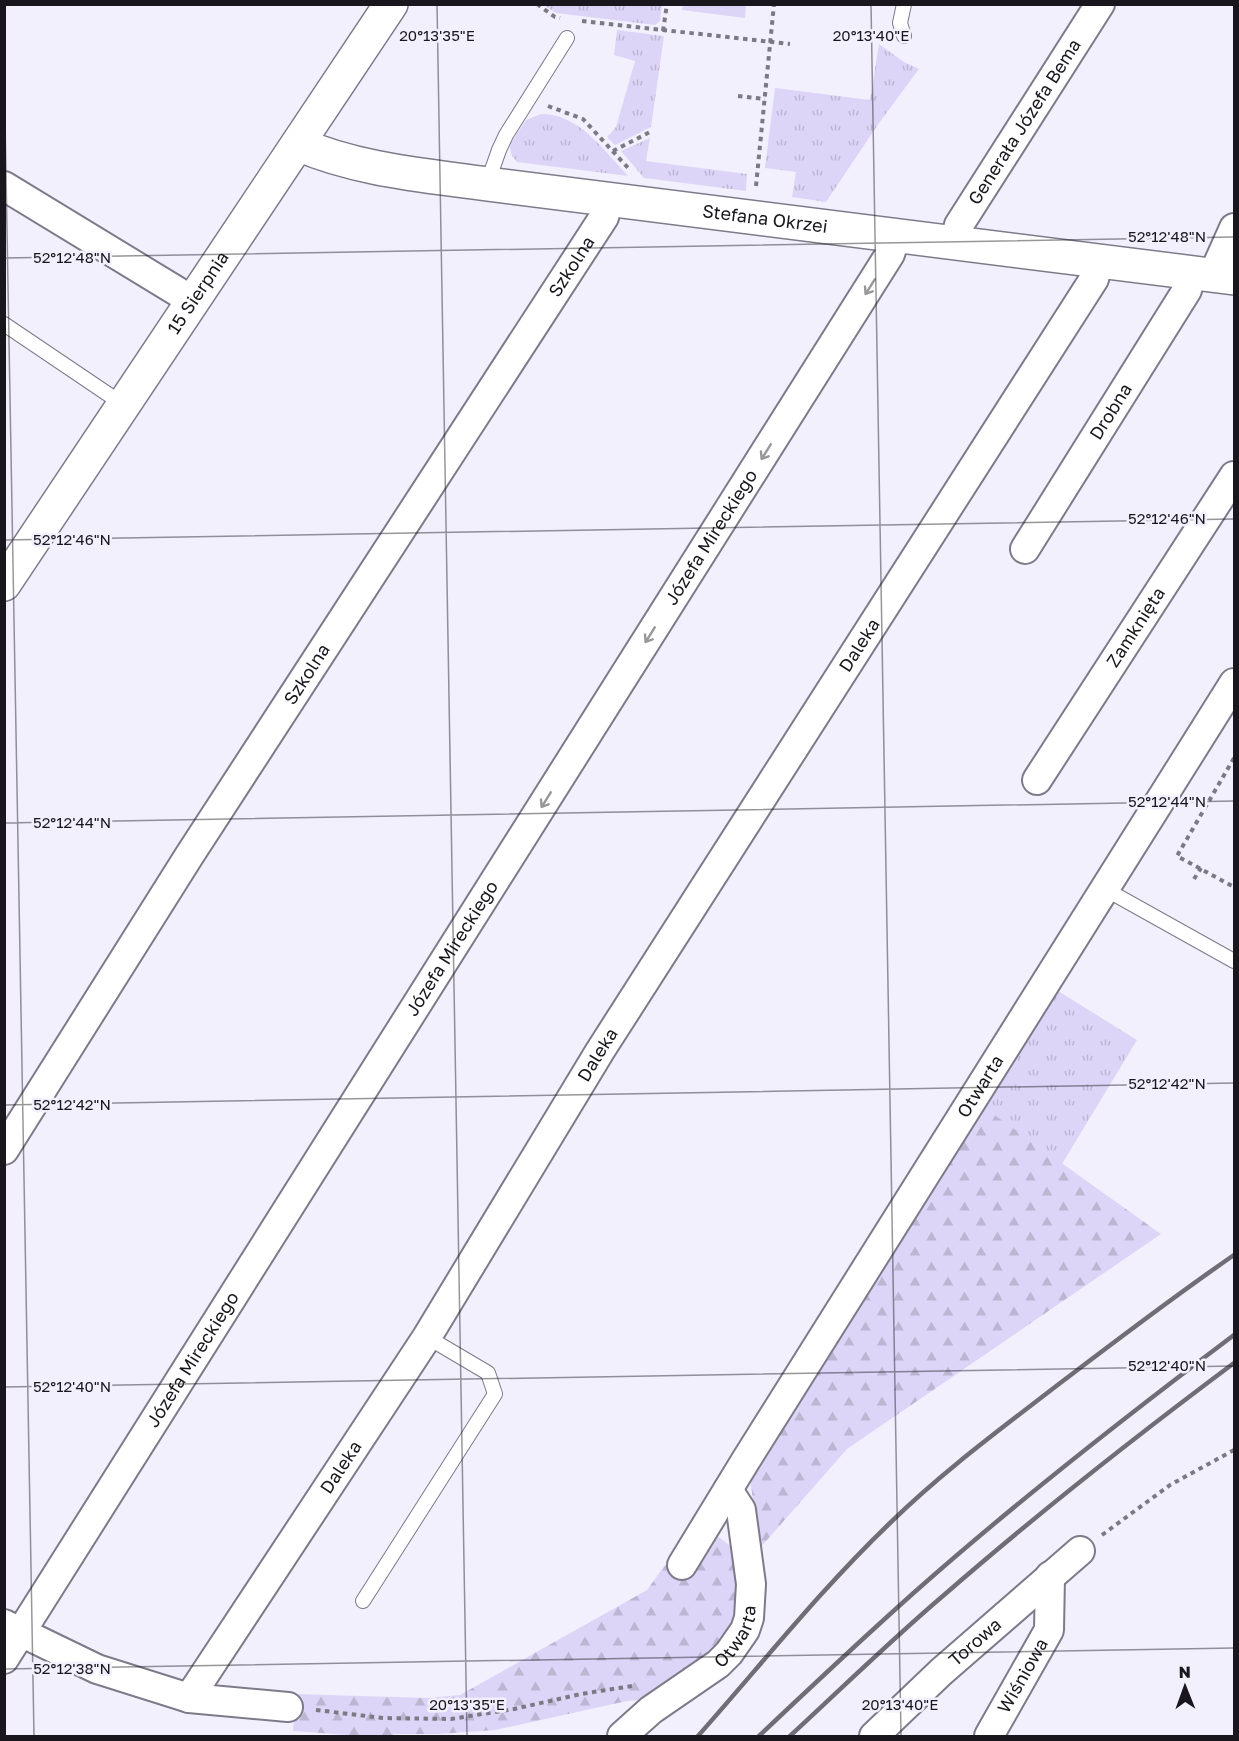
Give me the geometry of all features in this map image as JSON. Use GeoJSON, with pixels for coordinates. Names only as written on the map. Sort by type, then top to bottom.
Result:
{"type":"FeatureCollection","features":[{"type":"Feature","properties":{"kind":"street","name":"15 Sierpnia"},"geometry":{"type":"LineString","coordinates":[[4,584],[391,4]]}},
{"type":"Feature","properties":{"kind":"street","name":"Generała Józefa Bema"},"geometry":{"type":"LineString","coordinates":[[954,243],[959,225],[1100,4]]}},
{"type":"Feature","properties":{"kind":"street","name":"Stefana Okrzei"},"geometry":{"type":"LineString","coordinates":[[298,144],[373,168],[609,200],[1213,275]]}},
{"type":"Feature","properties":{"kind":"street"},"geometry":{"type":"LineString","coordinates":[[4,186],[192,301]]}},
{"type":"Feature","properties":{"kind":"street","name":"Szkolna"},"geometry":{"type":"LineString","coordinates":[[4,1150],[189,856],[604,217],[609,200]]}},
{"type":"Feature","properties":{"kind":"street","name":"Drobna"},"geometry":{"type":"LineString","coordinates":[[1025,549],[1187,290],[1213,275],[1234,228]]}},
{"type":"Feature","properties":{"kind":"street","name":"Józefa Mireckiego"},"geometry":{"type":"LineString","coordinates":[[4,1659],[13,1628],[890,255],[896,236]]}},
{"type":"Feature","properties":{"kind":"street","name":"Daleka"},"geometry":{"type":"LineString","coordinates":[[189,1698],[427,1337],[600,1051],[1095,279],[1099,261]]}},
{"type":"Feature","properties":{"kind":"street","name":"Zamknięta"},"geometry":{"type":"LineString","coordinates":[[1037,780],[1234,476]]}},
{"type":"Feature","properties":{"kind":"street","name":"Otwarta"},"geometry":{"type":"LineString","coordinates":[[682,1565],[1234,682]]}},
{"type":"Feature","properties":{"kind":"street","name":"Otwarta"},"geometry":{"type":"LineString","coordinates":[[622,1737],[651,1710],[718,1664],[745,1630],[749,1618],[750,1584],[741,1510],[728,1490]]}},
{"type":"Feature","properties":{"kind":"street","name":"Torowa"},"geometry":{"type":"LineString","coordinates":[[874,1737],[941,1672],[1080,1551]]}},
{"type":"Feature","properties":{"kind":"street","name":"Wiśniowa"},"geometry":{"type":"LineString","coordinates":[[988,1737],[1049,1630],[1050,1576]]}},
{"type":"Feature","properties":{"kind":"street"},"geometry":{"type":"LineString","coordinates":[[13,1628],[97,1669],[189,1698],[288,1707]]}},
{"type":"Feature","properties":{"kind":"lane"},"geometry":{"type":"LineString","coordinates":[[904,4],[900,23],[904,36]]}},
{"type":"Feature","properties":{"kind":"lane"},"geometry":{"type":"LineString","coordinates":[[487,184],[506,135],[567,38]]}},
{"type":"Feature","properties":{"kind":"lane"},"geometry":{"type":"LineString","coordinates":[[4,324],[124,405]]}},
{"type":"Feature","properties":{"kind":"lane"},"geometry":{"type":"LineString","coordinates":[[1104,889],[1234,961]]}},
{"type":"Feature","properties":{"kind":"lane"},"geometry":{"type":"LineString","coordinates":[[363,1601],[495,1394],[488,1373],[427,1337]]}},
{"type":"Feature","properties":{"kind":"path"},"geometry":{"type":"LineString","coordinates":[[537,4],[555,17],[564,19]]}},
{"type":"Feature","properties":{"kind":"path"},"geometry":{"type":"LineString","coordinates":[[663,31],[667,4]]}},
{"type":"Feature","properties":{"kind":"path"},"geometry":{"type":"LineString","coordinates":[[756,188],[774,4]]}},
{"type":"Feature","properties":{"kind":"path"},"geometry":{"type":"LineString","coordinates":[[574,20],[790,44]]}},
{"type":"Feature","properties":{"kind":"path"},"geometry":{"type":"LineString","coordinates":[[738,96],[765,99]]}},
{"type":"Feature","properties":{"kind":"path"},"geometry":{"type":"LineString","coordinates":[[529,100],[583,119],[634,174]]}},
{"type":"Feature","properties":{"kind":"path"},"geometry":{"type":"LineString","coordinates":[[613,151],[652,131]]}},
{"type":"Feature","properties":{"kind":"path"},"geometry":{"type":"LineString","coordinates":[[1234,758],[1177,856],[1234,887]]}},
{"type":"Feature","properties":{"kind":"path"},"geometry":{"type":"LineString","coordinates":[[1194,879],[1201,868]]}},
{"type":"Feature","properties":{"kind":"path"},"geometry":{"type":"LineString","coordinates":[[1080,1551],[1170,1485],[1234,1450]]}},
{"type":"Feature","properties":{"kind":"path"},"geometry":{"type":"LineString","coordinates":[[288,1707],[383,1718],[451,1719],[636,1685]]}},
{"type":"Feature","properties":{"kind":"green space"},"geometry":{"type":"Polygon","coordinates":[[[683,4],[746,5],[745,18],[682,10],[683,4]]]}},
{"type":"Feature","properties":{"kind":"green space"},"geometry":{"type":"Polygon","coordinates":[[[544,5],[662,5],[660,21],[655,25],[556,13],[544,5]]]}},
{"type":"Feature","properties":{"kind":"green space"},"geometry":{"type":"Polygon","coordinates":[[[617,30],[664,36],[651,127],[615,145],[607,137],[616,127],[635,61],[614,55],[617,30]]]}},
{"type":"Feature","properties":{"kind":"green space"},"geometry":{"type":"Polygon","coordinates":[[[879,44],[904,62],[919,69],[879,123],[826,202],[792,197],[796,172],[765,168],[775,88],[870,100],[879,44]]]}},
{"type":"Feature","properties":{"kind":"green space"},"geometry":{"type":"Polygon","coordinates":[[[541,114],[554,115],[579,127],[600,145],[628,176],[517,162],[512,156],[511,143],[526,120],[541,114]]]}},
{"type":"Feature","properties":{"kind":"green space"},"geometry":{"type":"Polygon","coordinates":[[[650,138],[646,161],[747,174],[746,191],[644,178],[621,151],[650,138]]]}},
{"type":"Feature","properties":{"kind":"green space"},"geometry":{"type":"Polygon","coordinates":[[[1050,986],[1137,1040],[1062,1164],[979,1104],[1050,986]]]}},
{"type":"Feature","properties":{"kind":"green space"},"geometry":{"type":"Polygon","coordinates":[[[979,1104],[1161,1234],[847,1449],[760,1548],[750,1479],[979,1104]]]}},
{"type":"Feature","properties":{"kind":"green space"},"geometry":{"type":"Polygon","coordinates":[[[716,1535],[732,1547],[743,1590],[733,1629],[711,1656],[651,1699],[627,1701],[495,1730],[394,1734],[392,1736],[293,1731],[296,1694],[427,1698],[460,1695],[647,1590],[665,1565],[685,1577],[716,1535]]]}},
{"type":"Feature","properties":{"kind":"railway"},"geometry":{"type":"LineString","coordinates":[[698,1736],[840,1574],[909,1505],[1012,1420],[1234,1255]]}},
{"type":"Feature","properties":{"kind":"railway"},"geometry":{"type":"LineString","coordinates":[[759,1736],[963,1550],[1078,1456],[1234,1335]]}},
{"type":"Feature","properties":{"kind":"railway"},"geometry":{"type":"LineString","coordinates":[[790,1736],[905,1629],[979,1565],[1087,1476],[1234,1363]]}}]}
